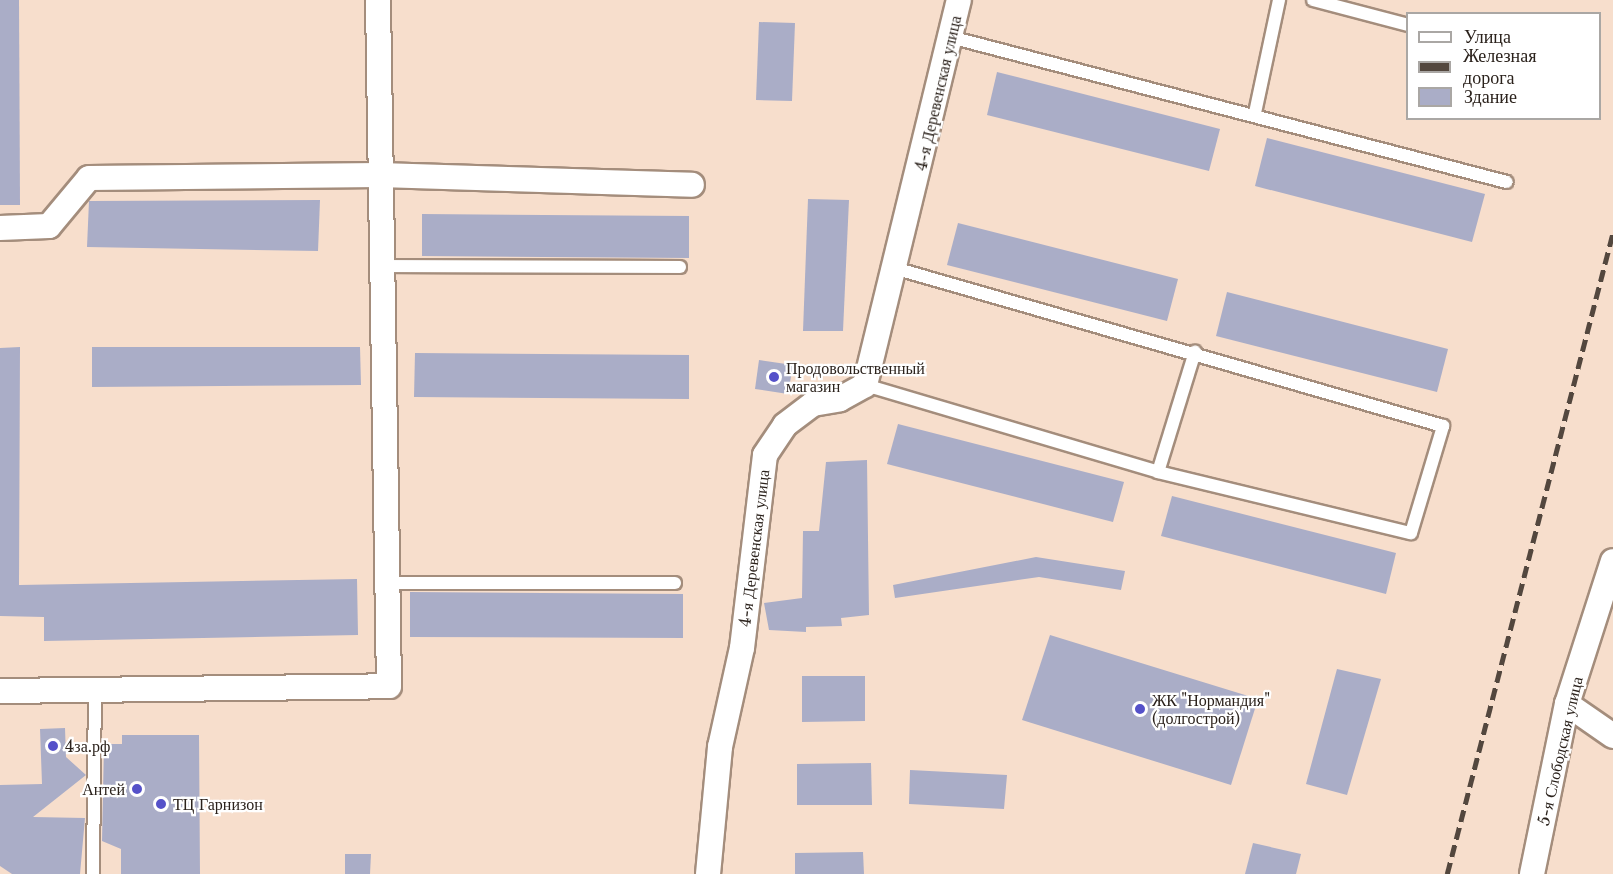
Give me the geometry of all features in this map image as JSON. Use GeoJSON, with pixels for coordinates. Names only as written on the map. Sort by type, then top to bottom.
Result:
{"type":"FeatureCollection","features":[{"type":"Feature","properties":{"kind":"street"},"geometry":{"type":"LineString","coordinates":[[0,691],[389,686],[378,0]]}},
{"type":"Feature","properties":{"kind":"street","name":"4-я Деревенская улица"},"geometry":{"type":"LineString","coordinates":[[708,874],[720,747],[742,648],[765,455],[785,425],[813,404],[840,399],[865,386],[954,38],[959,0]]}},
{"type":"Feature","properties":{"kind":"street"},"geometry":{"type":"LineString","coordinates":[[0,228],[49,226],[89,178],[380,175],[692,185]]}},
{"type":"Feature","properties":{"kind":"street","name":"5-я Слободская улица"},"geometry":{"type":"LineString","coordinates":[[1533,874],[1567,704],[1613,561]]}},
{"type":"Feature","properties":{"kind":"street"},"geometry":{"type":"LineString","coordinates":[[1567,704],[1613,736]]}},
{"type":"Feature","properties":{"kind":"lane"},"geometry":{"type":"LineString","coordinates":[[1255,113],[1279,0]]}},
{"type":"Feature","properties":{"kind":"lane"},"geometry":{"type":"LineString","coordinates":[[1313,0],[1406,25]]}},
{"type":"Feature","properties":{"kind":"lane"},"geometry":{"type":"LineString","coordinates":[[954,38],[1255,113],[1507,182]]}},
{"type":"Feature","properties":{"kind":"lane"},"geometry":{"type":"LineString","coordinates":[[381,266],[680,267]]}},
{"type":"Feature","properties":{"kind":"lane"},"geometry":{"type":"LineString","coordinates":[[865,386],[1158,472],[1411,533],[1443,426],[1195,352],[894,268]]}},
{"type":"Feature","properties":{"kind":"lane"},"geometry":{"type":"LineString","coordinates":[[1158,472],[1195,352]]}},
{"type":"Feature","properties":{"kind":"lane"},"geometry":{"type":"LineString","coordinates":[[389,583],[675,583]]}},
{"type":"Feature","properties":{"kind":"lane"},"geometry":{"type":"LineString","coordinates":[[93,874],[95,689]]}},
{"type":"Feature","properties":{"kind":"building"},"geometry":{"type":"Polygon","coordinates":[[[0,0],[19,0],[20,205],[0,205],[0,0]]]}},
{"type":"Feature","properties":{"kind":"building"},"geometry":{"type":"Polygon","coordinates":[[[759,22],[795,23],[792,101],[756,100],[759,22]]]}},
{"type":"Feature","properties":{"kind":"building"},"geometry":{"type":"Polygon","coordinates":[[[997,72],[1220,129],[1209,171],[987,115],[997,72]]]}},
{"type":"Feature","properties":{"kind":"building"},"geometry":{"type":"Polygon","coordinates":[[[1267,138],[1485,194],[1472,242],[1255,186],[1267,138]]]}},
{"type":"Feature","properties":{"kind":"building"},"geometry":{"type":"Polygon","coordinates":[[[808,199],[849,200],[843,331],[803,331],[808,199]]]}},
{"type":"Feature","properties":{"kind":"building"},"geometry":{"type":"Polygon","coordinates":[[[320,200],[318,251],[87,247],[89,201],[320,200]]]}},
{"type":"Feature","properties":{"kind":"building"},"geometry":{"type":"Polygon","coordinates":[[[422,214],[689,216],[689,258],[422,256],[422,214]]]}},
{"type":"Feature","properties":{"kind":"building"},"geometry":{"type":"Polygon","coordinates":[[[958,223],[1178,279],[1167,321],[947,265],[958,223]]]}},
{"type":"Feature","properties":{"kind":"building"},"geometry":{"type":"Polygon","coordinates":[[[1227,292],[1448,349],[1437,392],[1216,336],[1227,292]]]}},
{"type":"Feature","properties":{"kind":"building"},"geometry":{"type":"Polygon","coordinates":[[[20,347],[19,585],[357,579],[358,635],[44,641],[44,617],[0,616],[0,348],[20,347]]]}},
{"type":"Feature","properties":{"kind":"building"},"geometry":{"type":"Polygon","coordinates":[[[92,347],[360,347],[361,385],[92,387],[92,347]]]}},
{"type":"Feature","properties":{"kind":"building"},"geometry":{"type":"Polygon","coordinates":[[[415,353],[689,355],[689,399],[414,397],[415,353]]]}},
{"type":"Feature","properties":{"kind":"building","name":"Продовольственный магазин"},"geometry":{"type":"Polygon","coordinates":[[[759,360],[793,365],[788,394],[755,389],[759,360]]]}},
{"type":"Feature","properties":{"kind":"building"},"geometry":{"type":"Polygon","coordinates":[[[898,424],[1124,482],[1113,522],[887,464],[898,424]]]}},
{"type":"Feature","properties":{"kind":"building"},"geometry":{"type":"Polygon","coordinates":[[[867,460],[869,615],[841,618],[842,626],[806,627],[806,632],[769,630],[764,603],[802,598],[803,531],[819,531],[826,462],[867,460]]]}},
{"type":"Feature","properties":{"kind":"building"},"geometry":{"type":"Polygon","coordinates":[[[1172,496],[1396,553],[1386,594],[1161,536],[1172,496]]]}},
{"type":"Feature","properties":{"kind":"building"},"geometry":{"type":"Polygon","coordinates":[[[1036,557],[1125,571],[1121,590],[1039,577],[895,598],[893,585],[1036,557]]]}},
{"type":"Feature","properties":{"kind":"building"},"geometry":{"type":"Polygon","coordinates":[[[410,592],[683,594],[683,638],[410,637],[410,592]]]}},
{"type":"Feature","properties":{"kind":"building","name":"ЖК \"Нормандия\" (долгострой)"},"geometry":{"type":"Polygon","coordinates":[[[1050,635],[1258,699],[1231,785],[1022,720],[1050,635]]]}},
{"type":"Feature","properties":{"kind":"building"},"geometry":{"type":"Polygon","coordinates":[[[1337,669],[1381,679],[1347,795],[1306,784],[1337,669]]]}},
{"type":"Feature","properties":{"kind":"building"},"geometry":{"type":"Polygon","coordinates":[[[802,676],[865,676],[865,721],[802,722],[802,676]]]}},
{"type":"Feature","properties":{"kind":"building"},"geometry":{"type":"Polygon","coordinates":[[[65,728],[66,757],[86,775],[33,817],[85,818],[80,874],[12,874],[0,866],[0,785],[42,784],[40,729],[65,728]]]}},
{"type":"Feature","properties":{"kind":"building","name":"ТЦ Гарнизон"},"geometry":{"type":"Polygon","coordinates":[[[122,735],[199,735],[200,874],[121,874],[121,849],[102,841],[104,744],[122,744],[122,735]]]}},
{"type":"Feature","properties":{"kind":"building"},"geometry":{"type":"Polygon","coordinates":[[[871,763],[872,805],[797,805],[797,764],[871,763]]]}},
{"type":"Feature","properties":{"kind":"building"},"geometry":{"type":"Polygon","coordinates":[[[910,770],[1007,775],[1004,809],[909,804],[910,770]]]}},
{"type":"Feature","properties":{"kind":"building"},"geometry":{"type":"Polygon","coordinates":[[[1253,843],[1301,854],[1296,874],[1245,874],[1253,843]]]}},
{"type":"Feature","properties":{"kind":"building"},"geometry":{"type":"Polygon","coordinates":[[[863,852],[864,874],[795,874],[795,853],[863,852]]]}},
{"type":"Feature","properties":{"kind":"building"},"geometry":{"type":"Polygon","coordinates":[[[345,854],[371,854],[370,874],[345,874],[345,854]]]}},
{"type":"Feature","properties":{"kind":"railway"},"geometry":{"type":"LineString","coordinates":[[1447,874],[1613,232]]}},
{"type":"Feature","properties":{"kind":"place","name":"Продовольственный магазин"},"geometry":{"type":"Point","coordinates":[774,377]}},
{"type":"Feature","properties":{"kind":"place","name":"ЖК \"Нормандия\" (долгострой)"},"geometry":{"type":"Point","coordinates":[1140,709]}},
{"type":"Feature","properties":{"kind":"place","name":"4за.рф"},"geometry":{"type":"Point","coordinates":[53,746]}},
{"type":"Feature","properties":{"kind":"place","name":"Антей"},"geometry":{"type":"Point","coordinates":[137,789]}},
{"type":"Feature","properties":{"kind":"place","name":"ТЦ Гарнизон"},"geometry":{"type":"Point","coordinates":[161,804]}}]}
